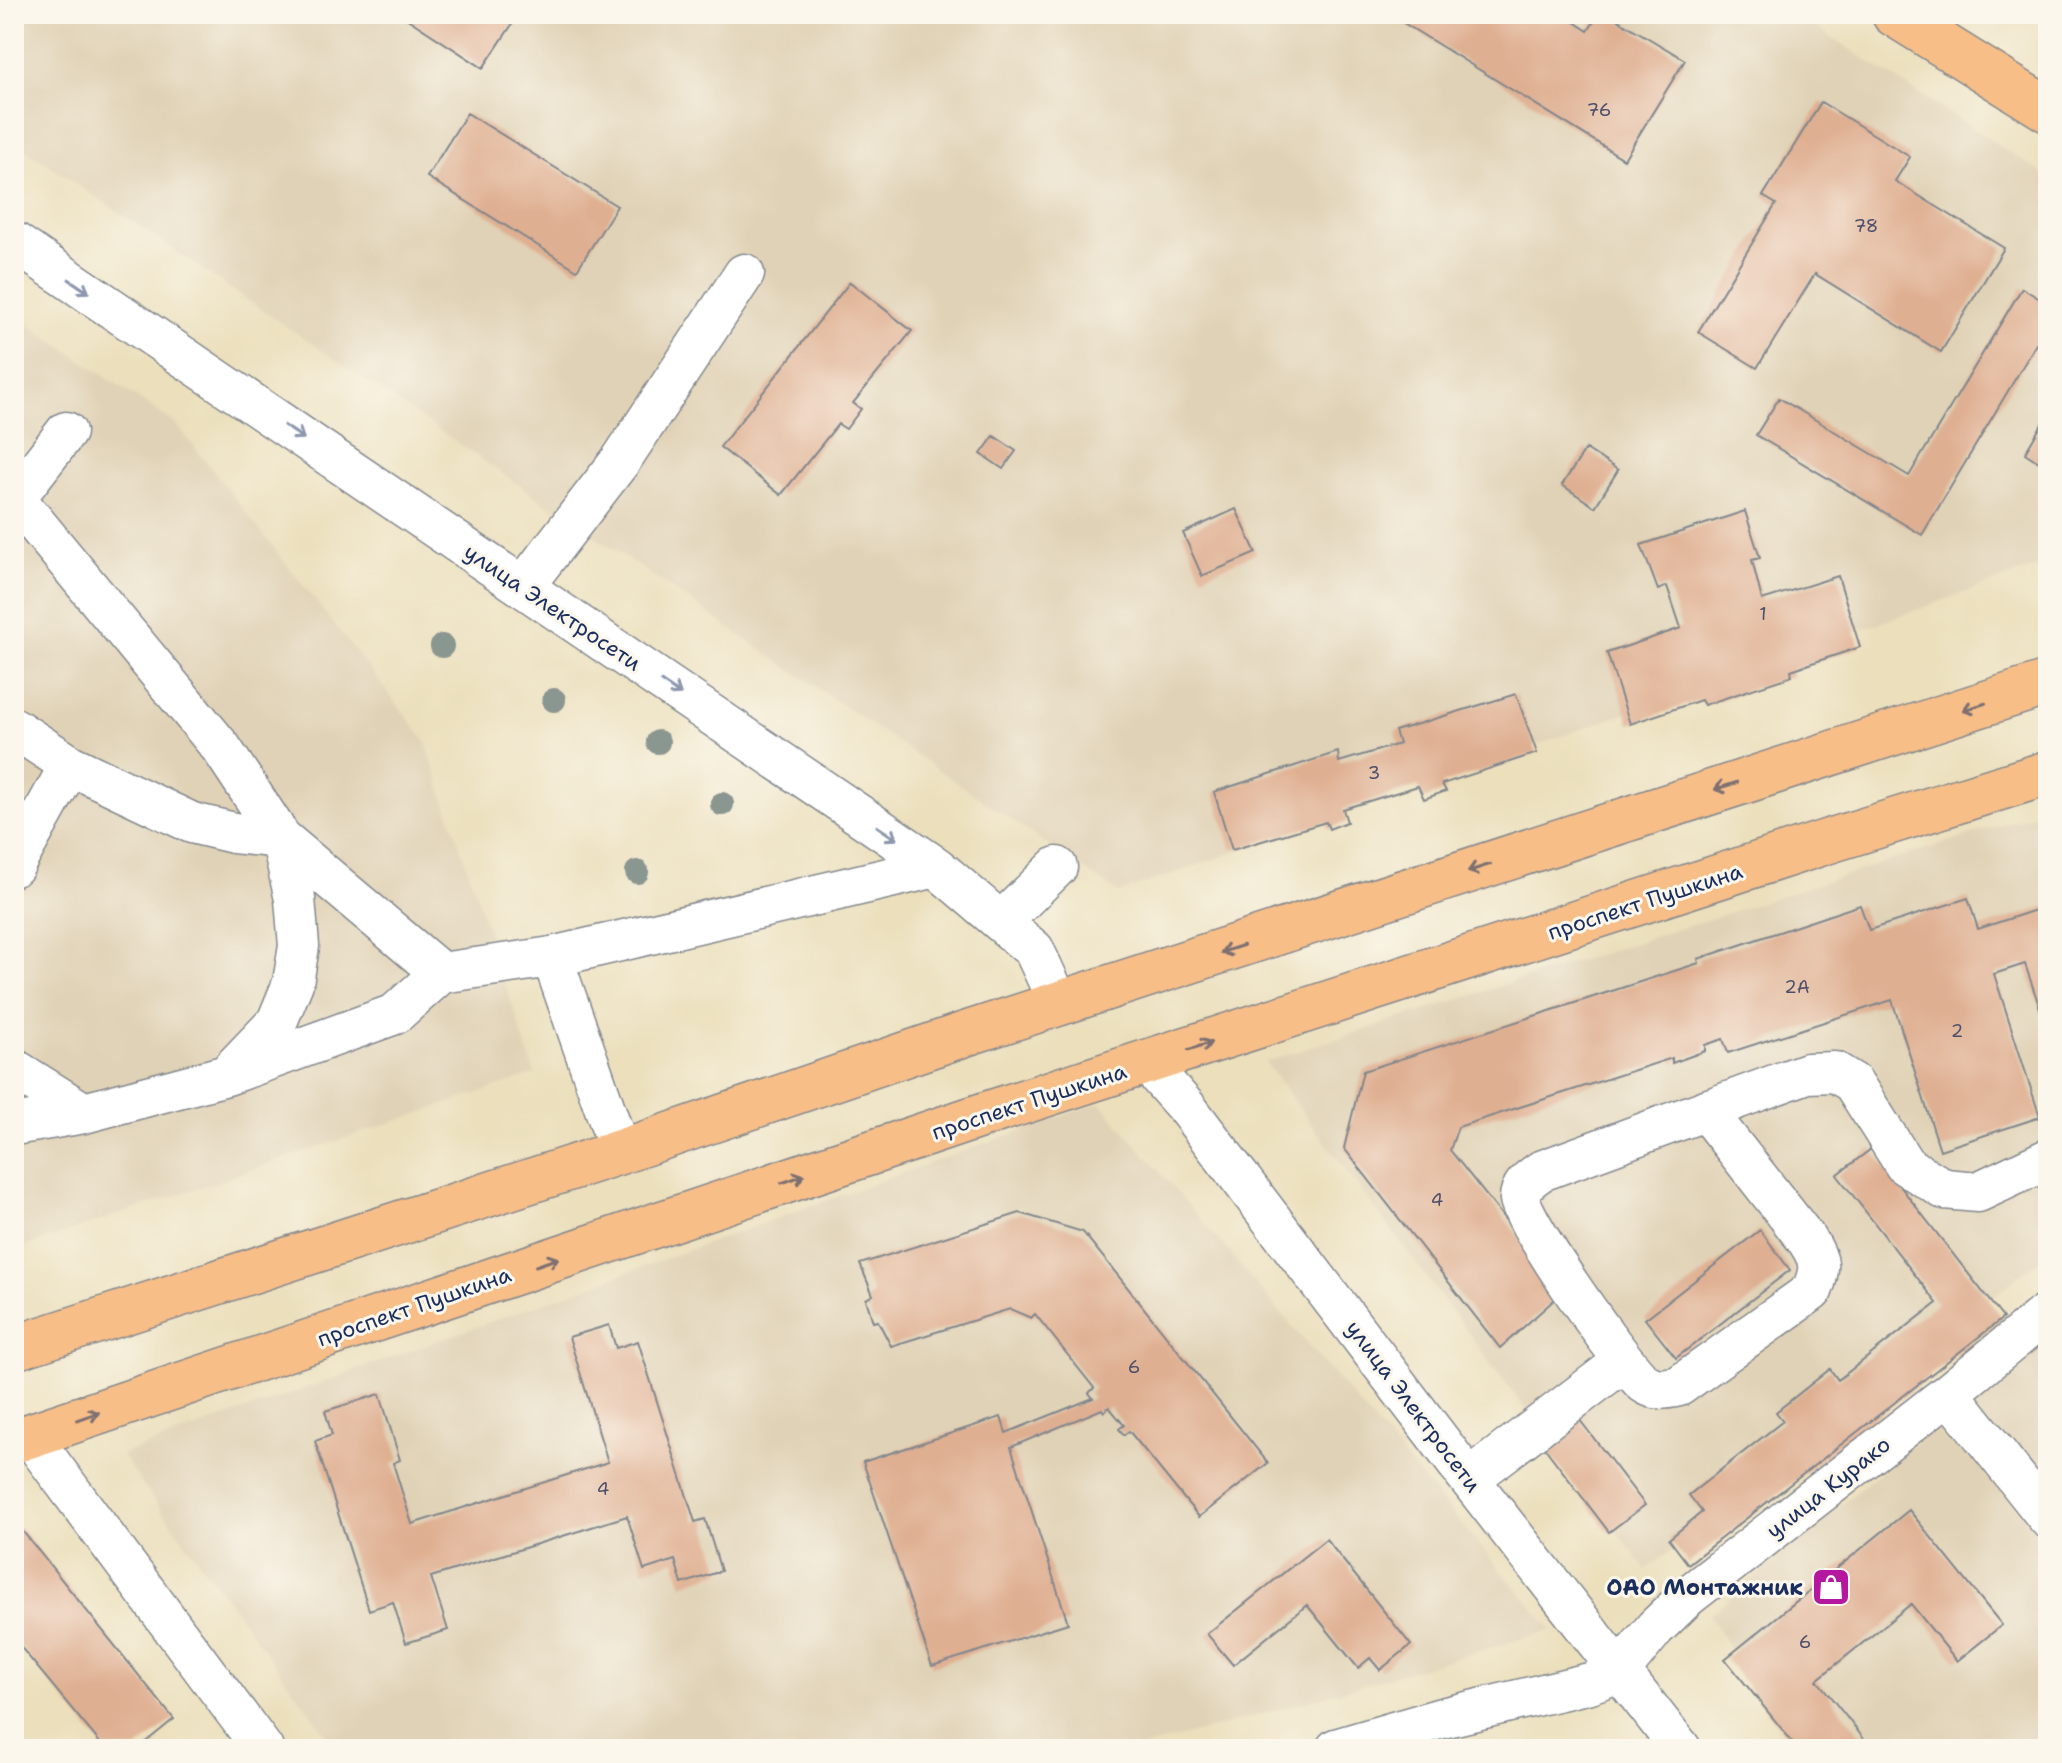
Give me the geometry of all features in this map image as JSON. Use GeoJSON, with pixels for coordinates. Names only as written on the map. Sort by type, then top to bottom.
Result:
{"type":"FeatureCollection","features":[{"type":"Feature","properties":{"kind":"main road"},"geometry":{"type":"LineString","coordinates":[[1894,14],[2048,110]]}},
{"type":"Feature","properties":{"kind":"main road"},"geometry":{"type":"LineString","coordinates":[[14,1348],[2048,683]]}},
{"type":"Feature","properties":{"kind":"main road","name":"проспект Пушкина"},"geometry":{"type":"LineString","coordinates":[[22,1438],[992,1112],[2048,773]]}},
{"type":"Feature","properties":{"kind":"street","name":"улица Электросети"},"geometry":{"type":"LineString","coordinates":[[14,242],[936,867],[1034,950],[1059,1004]]}},
{"type":"Feature","properties":{"kind":"street"},"geometry":{"type":"LineString","coordinates":[[523,587],[621,460],[744,274]]}},
{"type":"Feature","properties":{"kind":"street"},"geometry":{"type":"LineString","coordinates":[[66,432],[14,498],[222,749],[281,838],[441,973]]}},
{"type":"Feature","properties":{"kind":"street"},"geometry":{"type":"LineString","coordinates":[[14,728],[70,765],[192,823],[234,833],[281,838]]}},
{"type":"Feature","properties":{"kind":"street"},"geometry":{"type":"LineString","coordinates":[[14,866],[70,765]]}},
{"type":"Feature","properties":{"kind":"street"},"geometry":{"type":"LineString","coordinates":[[227,1075],[277,1022],[293,983],[299,946],[295,899],[281,838]]}},
{"type":"Feature","properties":{"kind":"street"},"geometry":{"type":"LineString","coordinates":[[14,1125],[84,1113],[227,1075],[395,1014],[441,973],[552,957],[936,867]]}},
{"type":"Feature","properties":{"kind":"street"},"geometry":{"type":"LineString","coordinates":[[1001,922],[1057,867]]}},
{"type":"Feature","properties":{"kind":"street"},"geometry":{"type":"LineString","coordinates":[[552,957],[620,1152]]}},
{"type":"Feature","properties":{"kind":"street","name":"улица Электросети"},"geometry":{"type":"LineString","coordinates":[[1147,1063],[1195,1120],[1469,1479],[1681,1749]]}},
{"type":"Feature","properties":{"kind":"street"},"geometry":{"type":"LineString","coordinates":[[14,1069],[84,1113]]}},
{"type":"Feature","properties":{"kind":"street"},"geometry":{"type":"LineString","coordinates":[[1705,1110],[1807,1240],[1818,1257],[1818,1274],[1812,1291],[1679,1386],[1660,1390],[1645,1384],[1624,1361],[1585,1308],[1528,1220],[1520,1200],[1524,1184],[1541,1171],[1705,1110],[1807,1073],[1835,1072],[1853,1083],[1905,1165],[1944,1189],[1978,1192],[2048,1159]]}},
{"type":"Feature","properties":{"kind":"street","name":"улица Курако"},"geometry":{"type":"LineString","coordinates":[[1619,1672],[1655,1628],[1688,1596],[2048,1312]]}},
{"type":"Feature","properties":{"kind":"street"},"geometry":{"type":"LineString","coordinates":[[1469,1479],[1624,1361]]}},
{"type":"Feature","properties":{"kind":"street"},"geometry":{"type":"LineString","coordinates":[[1949,1393],[2048,1518]]}},
{"type":"Feature","properties":{"kind":"street"},"geometry":{"type":"LineString","coordinates":[[22,1438],[263,1749]]}},
{"type":"Feature","properties":{"kind":"street"},"geometry":{"type":"LineString","coordinates":[[1336,1749],[1442,1718],[1590,1683],[1619,1672]]}},
{"type":"Feature","properties":{"kind":"shaded area"},"geometry":{"type":"Polygon","coordinates":[[[14,14],[1795,14],[2048,177],[2048,563],[1119,893],[14,141],[14,14]]]}},
{"type":"Feature","properties":{"kind":"shaded area"},"geometry":{"type":"Polygon","coordinates":[[[14,315],[176,424],[425,740],[535,1074],[14,1250],[14,315]]]}},
{"type":"Feature","properties":{"kind":"shaded area"},"geometry":{"type":"Polygon","coordinates":[[[2048,810],[2048,1253],[1646,1570],[1265,1062],[2048,810]]]}},
{"type":"Feature","properties":{"kind":"shaded area"},"geometry":{"type":"Polygon","coordinates":[[[1100,1102],[1552,1630],[1140,1749],[337,1749],[121,1455],[1100,1102]]]}},
{"type":"Feature","properties":{"kind":"shaded area"},"geometry":{"type":"Polygon","coordinates":[[[2048,1332],[2048,1749],[1793,1749],[1709,1615],[2048,1332]]]}},
{"type":"Feature","properties":{"kind":"building"},"geometry":{"type":"Polygon","coordinates":[[[400,14],[519,14],[483,68],[400,14]]]}},
{"type":"Feature","properties":{"kind":"building"},"geometry":{"type":"Polygon","coordinates":[[[1389,14],[1562,14],[1588,31],[1599,14],[1608,14],[1685,60],[1624,159],[1389,14]]]}},
{"type":"Feature","properties":{"kind":"building"},"geometry":{"type":"Polygon","coordinates":[[[1821,102],[1910,157],[1895,181],[2004,248],[1941,352],[1815,274],[1757,368],[1698,332],[1776,204],[1763,196],[1821,102]]]}},
{"type":"Feature","properties":{"kind":"building"},"geometry":{"type":"Polygon","coordinates":[[[467,113],[617,206],[577,270],[427,177],[467,113]]]}},
{"type":"Feature","properties":{"kind":"building"},"geometry":{"type":"Polygon","coordinates":[[[850,282],[912,331],[853,403],[861,409],[846,429],[838,424],[781,495],[720,447],[850,282]]]}},
{"type":"Feature","properties":{"kind":"building"},"geometry":{"type":"Polygon","coordinates":[[[2022,288],[2048,304],[2048,324],[1922,535],[1756,435],[1779,398],[1909,476],[2022,288]]]}},
{"type":"Feature","properties":{"kind":"building"},"geometry":{"type":"Polygon","coordinates":[[[2048,414],[2048,468],[2025,453],[2048,414]]]}},
{"type":"Feature","properties":{"kind":"building"},"geometry":{"type":"Polygon","coordinates":[[[994,436],[1016,451],[1003,469],[981,454],[994,436]]]}},
{"type":"Feature","properties":{"kind":"building"},"geometry":{"type":"Polygon","coordinates":[[[1586,449],[1618,470],[1595,507],[1562,485],[1586,449]]]}},
{"type":"Feature","properties":{"kind":"building"},"geometry":{"type":"Polygon","coordinates":[[[1236,509],[1256,553],[1202,576],[1183,533],[1236,509]]]}},
{"type":"Feature","properties":{"kind":"building"},"geometry":{"type":"Polygon","coordinates":[[[1745,511],[1760,558],[1752,560],[1762,600],[1838,576],[1860,647],[1791,670],[1792,676],[1704,705],[1701,700],[1630,724],[1607,653],[1681,628],[1667,586],[1658,590],[1641,545],[1745,511]]]}},
{"type":"Feature","properties":{"kind":"building"},"geometry":{"type":"Polygon","coordinates":[[[1516,694],[1537,753],[1442,784],[1446,791],[1424,799],[1418,786],[1343,809],[1347,822],[1329,829],[1326,822],[1232,850],[1214,792],[1338,752],[1339,762],[1399,744],[1395,731],[1516,694]]]}},
{"type":"Feature","properties":{"kind":"building"},"geometry":{"type":"Polygon","coordinates":[[[1968,898],[1978,929],[2048,906],[2048,1019],[2044,1020],[2025,964],[1994,974],[2040,1117],[1940,1150],[1892,1000],[1728,1053],[1723,1039],[1705,1045],[1705,1051],[1672,1063],[1672,1058],[1458,1127],[1450,1150],[1563,1292],[1500,1348],[1344,1148],[1363,1071],[1699,963],[1698,959],[1860,905],[1869,930],[1968,898]]]}},
{"type":"Feature","properties":{"kind":"building"},"geometry":{"type":"Polygon","coordinates":[[[1871,1149],[2003,1318],[1688,1564],[1669,1539],[1702,1512],[1689,1495],[1783,1421],[1776,1412],[1830,1369],[1838,1380],[1937,1303],[1837,1175],[1871,1149]]]}},
{"type":"Feature","properties":{"kind":"building"},"geometry":{"type":"Polygon","coordinates":[[[1020,1213],[1083,1232],[1268,1463],[1199,1517],[1129,1431],[1124,1435],[1119,1429],[1124,1425],[1109,1407],[1104,1412],[1102,1409],[1011,1447],[1068,1623],[932,1666],[863,1462],[1001,1417],[1006,1433],[1093,1398],[1089,1393],[1094,1388],[1035,1314],[1031,1318],[1010,1309],[891,1346],[878,1321],[873,1322],[866,1299],[873,1295],[860,1264],[1020,1213]]]}},
{"type":"Feature","properties":{"kind":"building"},"geometry":{"type":"Polygon","coordinates":[[[1760,1230],[1790,1270],[1676,1358],[1645,1319],[1760,1230]]]}},
{"type":"Feature","properties":{"kind":"building"},"geometry":{"type":"Polygon","coordinates":[[[609,1325],[616,1348],[638,1341],[695,1522],[705,1519],[721,1571],[682,1584],[675,1560],[644,1570],[627,1516],[431,1577],[448,1630],[406,1643],[393,1602],[369,1610],[315,1441],[332,1435],[325,1411],[380,1394],[400,1460],[393,1463],[412,1524],[608,1462],[569,1337],[609,1325]]]}},
{"type":"Feature","properties":{"kind":"building"},"geometry":{"type":"Polygon","coordinates":[[[1576,1415],[1645,1505],[1609,1532],[1541,1443],[1576,1415]]]}},
{"type":"Feature","properties":{"kind":"building"},"geometry":{"type":"Polygon","coordinates":[[[1909,1510],[2002,1625],[1957,1661],[1911,1604],[1817,1680],[1872,1749],[1798,1749],[1725,1659],[1909,1510]]]}},
{"type":"Feature","properties":{"kind":"building"},"geometry":{"type":"Polygon","coordinates":[[[14,1527],[21,1529],[174,1719],[137,1749],[105,1749],[14,1639],[14,1527]]]}},
{"type":"Feature","properties":{"kind":"building"},"geometry":{"type":"Polygon","coordinates":[[[1326,1539],[1411,1645],[1380,1670],[1370,1658],[1358,1668],[1307,1605],[1233,1665],[1207,1634],[1326,1539]]]}},
{"type":"Feature","properties":{"kind":"place","name":"ОАО Монтажник"},"geometry":{"type":"Point","coordinates":[1831,1587]}}]}
